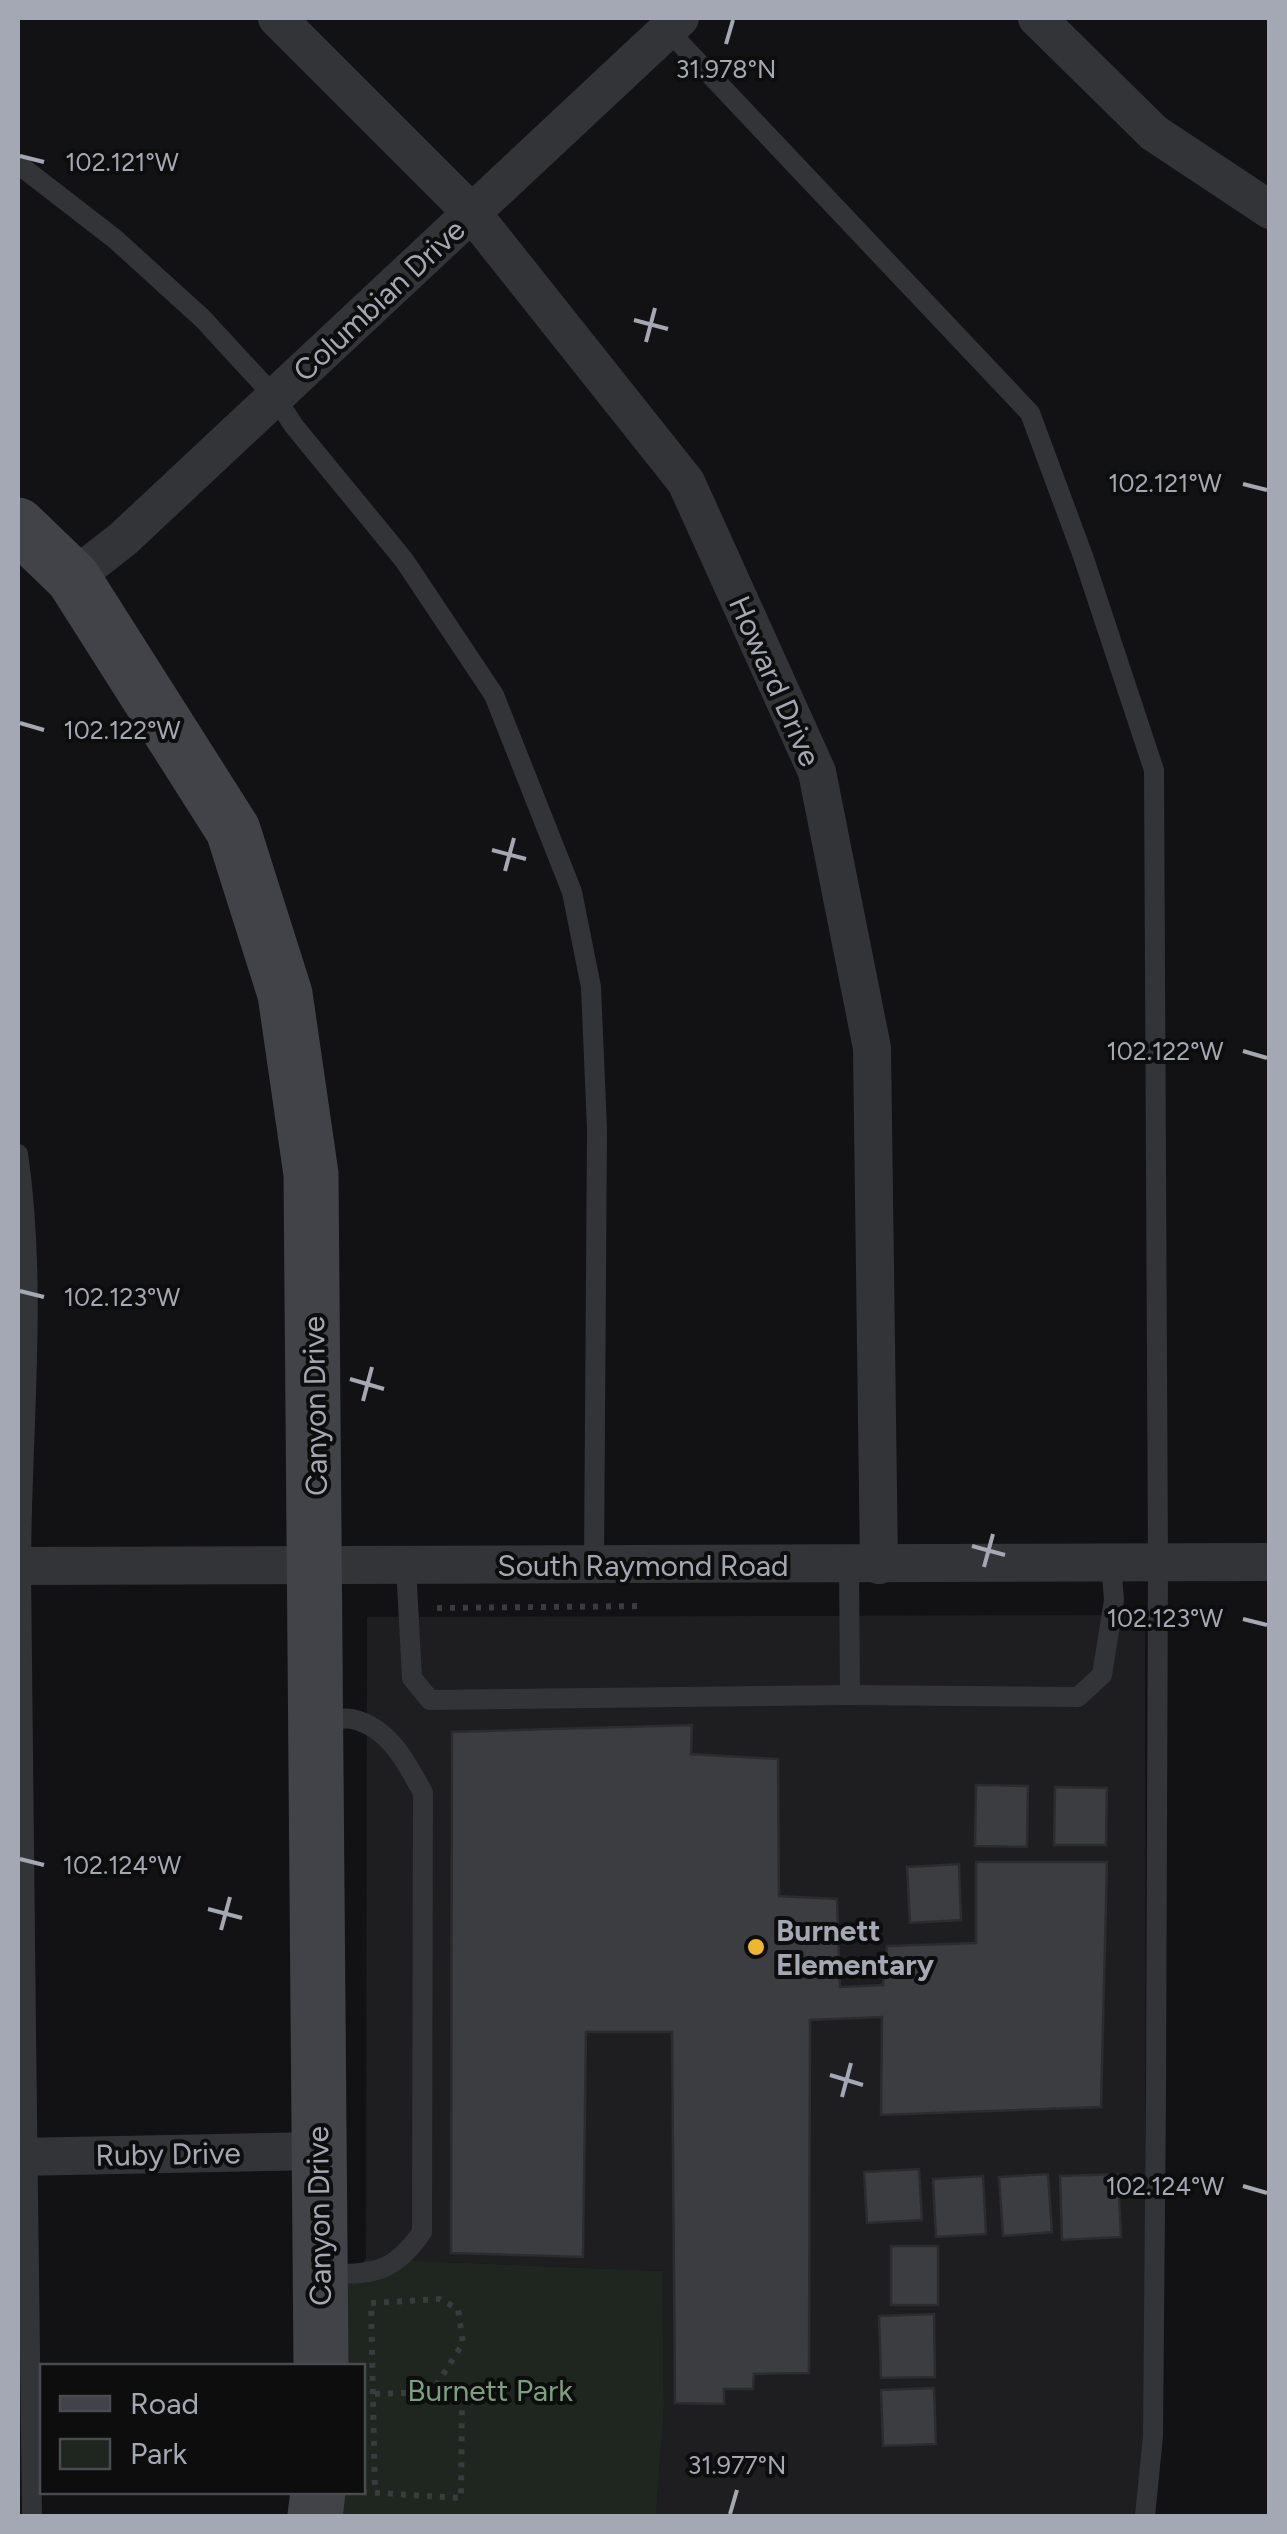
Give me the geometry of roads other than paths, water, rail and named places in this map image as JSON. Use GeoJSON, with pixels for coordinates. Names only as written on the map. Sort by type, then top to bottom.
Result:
{"type":"FeatureCollection","features":[{"type":"Feature","properties":{"kind":"street","name":"Howard Drive"},"geometry":{"type":"LineString","coordinates":[[277,18],[472,213],[686,482],[817,772],[872,1048],[864,1565]]}},
{"type":"Feature","properties":{"kind":"street"},"geometry":{"type":"LineString","coordinates":[[1037,18],[1154,133],[1270,210]]}},
{"type":"Feature","properties":{"kind":"street","name":"Columbian Drive"},"geometry":{"type":"LineString","coordinates":[[73,578],[123,539],[472,213],[668,22]]}},
{"type":"Feature","properties":{"kind":"street","name":"Canyon Drive"},"geometry":{"type":"LineString","coordinates":[[18,525],[73,578],[233,830],[285,994],[312,1174],[321,2364]]}},
{"type":"Feature","properties":{"kind":"street","name":"South Raymond Road"},"geometry":{"type":"LineString","coordinates":[[19,1566],[1270,1562]]}},
{"type":"Feature","properties":{"kind":"street","name":"Ruby Drive"},"geometry":{"type":"LineString","coordinates":[[24,2157],[318,2150]]}},
{"type":"Feature","properties":{"kind":"lane"},"geometry":{"type":"LineString","coordinates":[[668,22],[1030,413],[1083,556],[1154,770],[1158,1563],[1153,2436],[1145,2516]]}},
{"type":"Feature","properties":{"kind":"lane"},"geometry":{"type":"LineString","coordinates":[[18,164],[115,239],[188,304],[275,397],[294,426],[404,560],[494,695],[572,892],[591,987],[597,1129],[594,1565]]}},
{"type":"Feature","properties":{"kind":"lane"},"geometry":{"type":"LineString","coordinates":[[18,1154],[27,1306],[19,1566],[24,2438],[32,2516]]}},
{"type":"Feature","properties":{"kind":"lane"},"geometry":{"type":"LineString","coordinates":[[406,1566],[412,1678],[430,1700],[1078,1697],[1102,1674],[1114,1600],[1111,1564]]}},
{"type":"Feature","properties":{"kind":"lane"},"geometry":{"type":"LineString","coordinates":[[850,1696],[864,1565]]}},
{"type":"Feature","properties":{"kind":"lane"},"geometry":{"type":"LineString","coordinates":[[317,1722],[351,1719],[376,1730],[402,1754],[423,1793],[422,2232],[409,2252],[392,2267],[320,2274]]}},
{"type":"Feature","properties":{"kind":"place","name":"Burnett Elementary"},"geometry":{"type":"Point","coordinates":[756,1947]}},
{"type":"Feature","properties":{"kind":"park label","name":"Burnett Park"},"geometry":{"type":"Point","coordinates":[490,2390]}}]}
